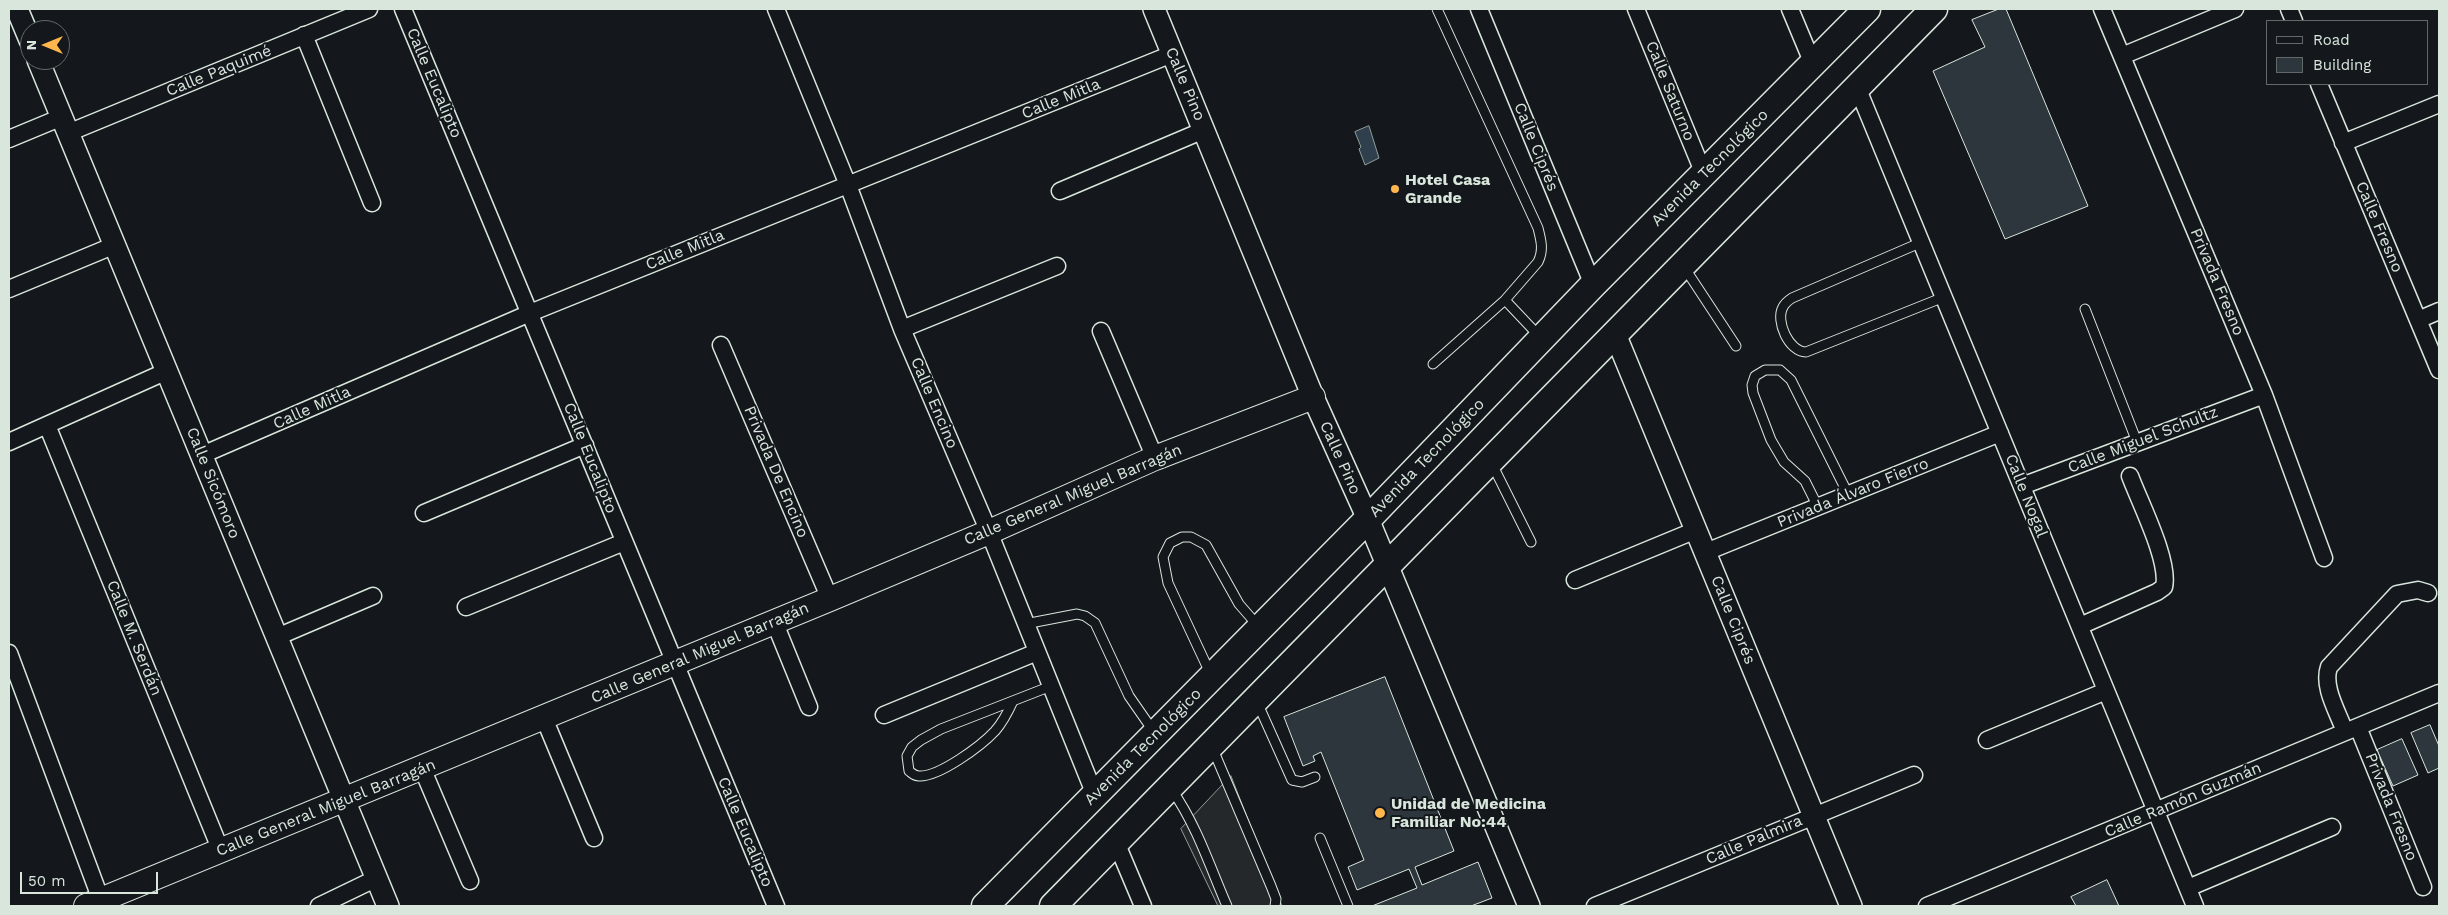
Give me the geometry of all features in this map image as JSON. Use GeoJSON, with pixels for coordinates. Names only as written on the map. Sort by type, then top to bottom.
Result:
{"type":"FeatureCollection","features":[{"type":"Feature","properties":{"kind":"main road","name":"Avenida Tecnológico"},"geometry":{"type":"LineString","coordinates":[[985,906],[1368,520],[1593,285],[1867,9]]}},
{"type":"Feature","properties":{"kind":"main road"},"geometry":{"type":"LineString","coordinates":[[1053,906],[1934,9]]}},
{"type":"Feature","properties":{"kind":"main road","name":"Calle General Miguel Barragán"},"geometry":{"type":"LineString","coordinates":[[93,903],[675,664],[989,532],[1155,458],[1312,397]]}},
{"type":"Feature","properties":{"kind":"street","name":"Calle Paquimé"},"geometry":{"type":"LineString","coordinates":[[9,139],[65,125],[369,9]]}},
{"type":"Feature","properties":{"kind":"street","name":"Calle Eucalipto"},"geometry":{"type":"LineString","coordinates":[[403,9],[776,906]]}},
{"type":"Feature","properties":{"kind":"street","name":"Calle Encino"},"geometry":{"type":"LineString","coordinates":[[776,9],[848,185],[902,328],[989,532],[1095,795]]}},
{"type":"Feature","properties":{"kind":"street","name":"Calle Pino"},"geometry":{"type":"LineString","coordinates":[[1154,9],[1312,397],[1368,520],[1529,906]]}},
{"type":"Feature","properties":{"kind":"street","name":"Calle Ciprés"},"geometry":{"type":"LineString","coordinates":[[1479,9],[1593,285]]}},
{"type":"Feature","properties":{"kind":"street","name":"Calle Saturno"},"geometry":{"type":"LineString","coordinates":[[1636,9],[1704,174]]}},
{"type":"Feature","properties":{"kind":"street"},"geometry":{"type":"LineString","coordinates":[[1790,9],[1813,64]]}},
{"type":"Feature","properties":{"kind":"street","name":"Privada Fresno"},"geometry":{"type":"LineString","coordinates":[[2102,9],[2264,395],[2324,558]]}},
{"type":"Feature","properties":{"kind":"street"},"geometry":{"type":"LineString","coordinates":[[2122,56],[2235,9]]}},
{"type":"Feature","properties":{"kind":"street"},"geometry":{"type":"LineString","coordinates":[[304,35],[372,203]]}},
{"type":"Feature","properties":{"kind":"street","name":"Calle Mitla"},"geometry":{"type":"LineString","coordinates":[[202,456],[530,313],[1172,54]]}},
{"type":"Feature","properties":{"kind":"street","name":"Calle Sicómoro"},"geometry":{"type":"LineString","coordinates":[[42,70],[388,906]]}},
{"type":"Feature","properties":{"kind":"street","name":"Calle Fresno"},"geometry":{"type":"LineString","coordinates":[[2319,85],[2439,370]]}},
{"type":"Feature","properties":{"kind":"street","name":"Calle Nogal"},"geometry":{"type":"LineString","coordinates":[[1858,87],[2195,906]]}},
{"type":"Feature","properties":{"kind":"street"},"geometry":{"type":"LineString","coordinates":[[2343,143],[2439,104]]}},
{"type":"Feature","properties":{"kind":"street"},"geometry":{"type":"LineString","coordinates":[[1060,191],[1204,130]]}},
{"type":"Feature","properties":{"kind":"street"},"geometry":{"type":"LineString","coordinates":[[9,289],[115,245]]}},
{"type":"Feature","properties":{"kind":"street"},"geometry":{"type":"LineString","coordinates":[[902,328],[1057,266]]}},
{"type":"Feature","properties":{"kind":"street"},"geometry":{"type":"LineString","coordinates":[[2418,320],[2439,311]]}},
{"type":"Feature","properties":{"kind":"street"},"geometry":{"type":"LineString","coordinates":[[1101,331],[1155,458]]}},
{"type":"Feature","properties":{"kind":"street","name":"Calle Ciprés"},"geometry":{"type":"LineString","coordinates":[[1615,334],[1851,906]]}},
{"type":"Feature","properties":{"kind":"street","name":"Privada De Encino"},"geometry":{"type":"LineString","coordinates":[[721,345],[830,599]]}},
{"type":"Feature","properties":{"kind":"street"},"geometry":{"type":"LineString","coordinates":[[9,442],[167,371]]}},
{"type":"Feature","properties":{"kind":"street","name":"Calle Miguel Schultz"},"geometry":{"type":"LineString","coordinates":[[2022,486],[2264,395]]}},
{"type":"Feature","properties":{"kind":"street","name":"Calle M. Serdán"},"geometry":{"type":"LineString","coordinates":[[47,424],[221,851]]}},
{"type":"Feature","properties":{"kind":"street","name":"Privada Álvaro Fierro"},"geometry":{"type":"LineString","coordinates":[[1706,552],[2000,433]]}},
{"type":"Feature","properties":{"kind":"street"},"geometry":{"type":"LineString","coordinates":[[424,513],[585,446]]}},
{"type":"Feature","properties":{"kind":"street"},"geometry":{"type":"LineString","coordinates":[[2080,626],[2157,592],[2164,587],[2166,578],[2163,561],[2130,476]]}},
{"type":"Feature","properties":{"kind":"street"},"geometry":{"type":"LineString","coordinates":[[1575,580],[1696,530]]}},
{"type":"Feature","properties":{"kind":"street"},"geometry":{"type":"LineString","coordinates":[[466,607],[624,542]]}},
{"type":"Feature","properties":{"kind":"street","name":"Privada Fresno"},"geometry":{"type":"LineString","coordinates":[[2423,887],[2352,729],[2328,684],[2326,675],[2330,666],[2397,594],[2418,590],[2428,593]]}},
{"type":"Feature","properties":{"kind":"street"},"geometry":{"type":"LineString","coordinates":[[277,637],[373,596]]}},
{"type":"Feature","properties":{"kind":"street"},"geometry":{"type":"LineString","coordinates":[[774,621],[809,707]]}},
{"type":"Feature","properties":{"kind":"street"},"geometry":{"type":"LineString","coordinates":[[884,715],[1037,652]]}},
{"type":"Feature","properties":{"kind":"street"},"geometry":{"type":"LineString","coordinates":[[9,653],[93,903]]}},
{"type":"Feature","properties":{"kind":"street"},"geometry":{"type":"LineString","coordinates":[[1987,740],[2106,691]]}},
{"type":"Feature","properties":{"kind":"street","name":"Calle Ramón Guzmán"},"geometry":{"type":"LineString","coordinates":[[1927,906],[2439,693]]}},
{"type":"Feature","properties":{"kind":"street"},"geometry":{"type":"LineString","coordinates":[[544,718],[594,838]]}},
{"type":"Feature","properties":{"kind":"street"},"geometry":{"type":"LineString","coordinates":[[422,768],[470,881]]}},
{"type":"Feature","properties":{"kind":"street","name":"Calle Palmira"},"geometry":{"type":"LineString","coordinates":[[1595,906],[1914,775]]}},
{"type":"Feature","properties":{"kind":"street"},"geometry":{"type":"LineString","coordinates":[[2188,888],[2332,827]]}},
{"type":"Feature","properties":{"kind":"street"},"geometry":{"type":"LineString","coordinates":[[1116,842],[1143,906]]}},
{"type":"Feature","properties":{"kind":"street"},"geometry":{"type":"LineString","coordinates":[[319,906],[377,878]]}},
{"type":"Feature","properties":{"kind":"lane"},"geometry":{"type":"LineString","coordinates":[[1433,364],[1505,300],[1538,262],[1542,245],[1538,228],[1510,164],[1437,9]]}},
{"type":"Feature","properties":{"kind":"lane"},"geometry":{"type":"LineString","coordinates":[[1922,242],[1792,298],[1783,307],[1781,319],[1783,328],[1792,346],[1801,352],[1806,352],[1944,297]]}},
{"type":"Feature","properties":{"kind":"lane"},"geometry":{"type":"LineString","coordinates":[[1682,264],[1736,346]]}},
{"type":"Feature","properties":{"kind":"lane"},"geometry":{"type":"LineString","coordinates":[[1505,300],[1542,339]]}},
{"type":"Feature","properties":{"kind":"lane"},"geometry":{"type":"LineString","coordinates":[[2085,309],[2137,442]]}},
{"type":"Feature","properties":{"kind":"lane"},"geometry":{"type":"LineString","coordinates":[[1818,506],[1805,481],[1778,454],[1760,414],[1752,385],[1755,376],[1765,370],[1780,370],[1791,380],[1848,494]]}},
{"type":"Feature","properties":{"kind":"lane"},"geometry":{"type":"LineString","coordinates":[[1490,461],[1531,542]]}},
{"type":"Feature","properties":{"kind":"lane"},"geometry":{"type":"LineString","coordinates":[[1212,677],[1168,583],[1163,556],[1170,543],[1182,537],[1192,537],[1206,545],[1239,604],[1260,629]]}},
{"type":"Feature","properties":{"kind":"lane"},"geometry":{"type":"LineString","coordinates":[[1025,624],[1077,614],[1085,616],[1094,623],[1129,696],[1156,734]]}},
{"type":"Feature","properties":{"kind":"lane"},"geometry":{"type":"LineString","coordinates":[[1013,701],[1006,718],[982,743],[932,774],[915,776],[908,771],[907,756],[912,747],[921,740],[942,730],[1013,701],[1051,686]]}},
{"type":"Feature","properties":{"kind":"lane"},"geometry":{"type":"LineString","coordinates":[[1256,699],[1292,780],[1302,782],[1315,776]]}},
{"type":"Feature","properties":{"kind":"lane"},"geometry":{"type":"LineString","coordinates":[[1211,745],[1271,886],[1276,899],[1275,906]]}},
{"type":"Feature","properties":{"kind":"lane"},"geometry":{"type":"LineString","coordinates":[[1170,787],[1185,808],[1227,906]]}},
{"type":"Feature","properties":{"kind":"lane"},"geometry":{"type":"LineString","coordinates":[[1320,838],[1348,906]]}},
{"type":"Feature","properties":{"kind":"shaded area"},"geometry":{"type":"Polygon","coordinates":[[[1231,776],[1282,906],[1218,906],[1181,829],[1231,776]]]}},
{"type":"Feature","properties":{"kind":"water"},"geometry":{"type":"Polygon","coordinates":[[[1369,126],[1379,158],[1365,165],[1355,132],[1369,126]]]}},
{"type":"Feature","properties":{"kind":"building"},"geometry":{"type":"Polygon","coordinates":[[[1999,9],[2006,9],[2088,206],[2005,239],[1933,71],[1985,47],[1972,20],[1999,9]]]}},
{"type":"Feature","properties":{"kind":"building"},"geometry":{"type":"Polygon","coordinates":[[[1385,677],[1454,851],[1415,867],[1422,885],[1478,862],[1492,898],[1471,906],[1372,906],[1417,888],[1409,869],[1357,890],[1348,867],[1364,860],[1321,752],[1313,756],[1315,761],[1303,766],[1284,717],[1385,677]]]}},
{"type":"Feature","properties":{"kind":"building"},"geometry":{"type":"Polygon","coordinates":[[[2430,725],[2439,746],[2439,768],[2428,773],[2411,733],[2430,725]]]}},
{"type":"Feature","properties":{"kind":"building"},"geometry":{"type":"Polygon","coordinates":[[[2402,739],[2418,775],[2393,786],[2377,750],[2402,739]]]}},
{"type":"Feature","properties":{"kind":"building"},"geometry":{"type":"Polygon","coordinates":[[[2107,880],[2119,906],[2076,906],[2071,897],[2107,880]]]}},
{"type":"Feature","properties":{"kind":"place","name":"Hotel Casa Grande"},"geometry":{"type":"Point","coordinates":[1395,189]}},
{"type":"Feature","properties":{"kind":"place","name":"Unidad de Medicina Familiar No:44"},"geometry":{"type":"Point","coordinates":[1380,813]}}]}
